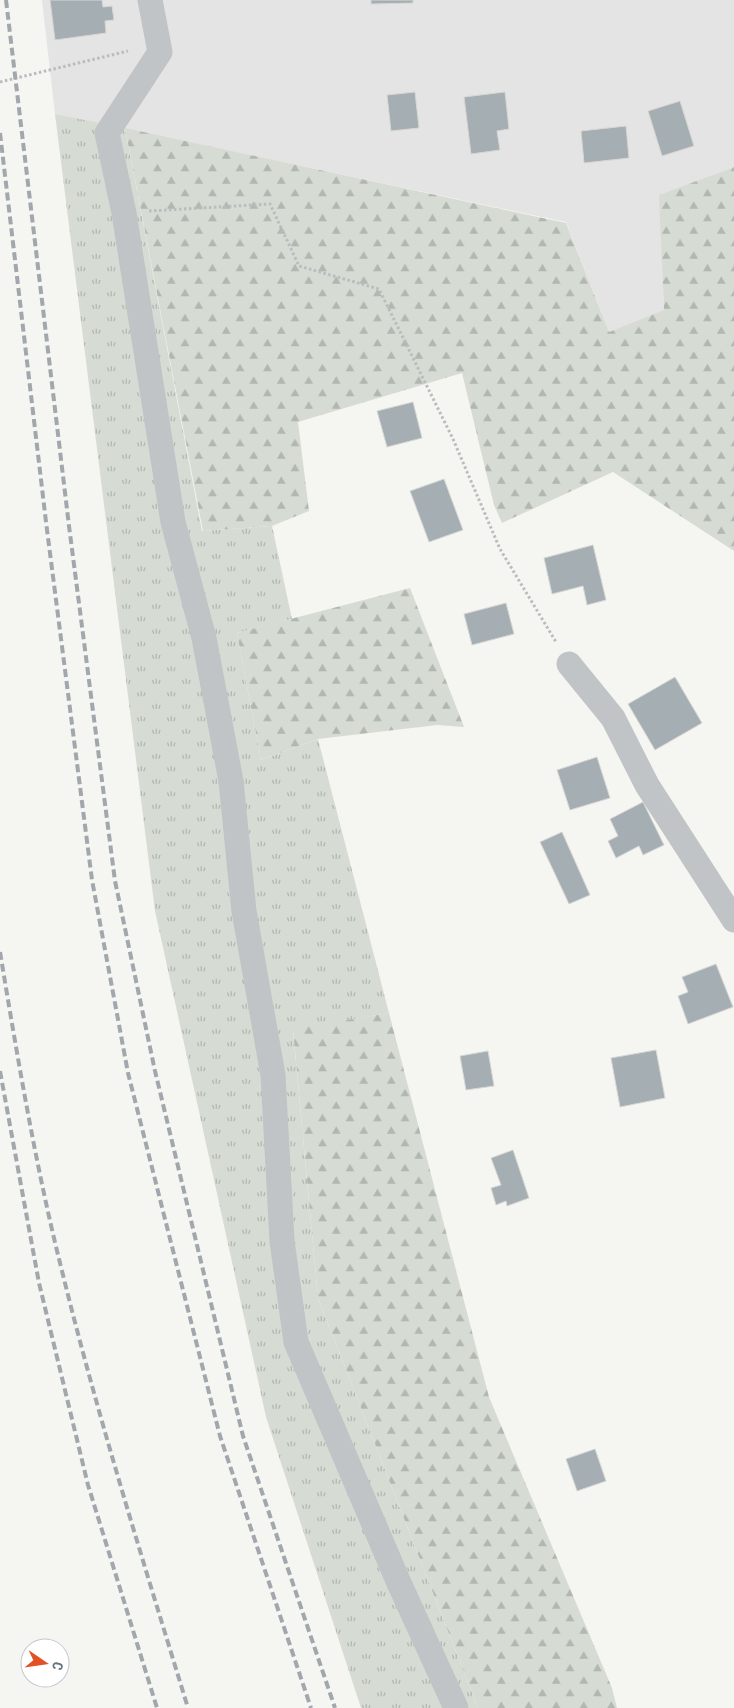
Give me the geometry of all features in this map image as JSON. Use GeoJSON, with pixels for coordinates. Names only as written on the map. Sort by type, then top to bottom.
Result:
{"type":"FeatureCollection","features":[{"type":"Feature","properties":{"kind":"street"},"geometry":{"type":"LineString","coordinates":[[150,0],[160,52],[107,133],[124,213],[173,522],[204,638],[231,781],[244,911],[273,1075],[282,1240],[296,1342],[399,1582],[456,1708]]}},
{"type":"Feature","properties":{"kind":"street"},"geometry":{"type":"LineString","coordinates":[[570,664],[613,718],[646,785],[734,920]]}},
{"type":"Feature","properties":{"kind":"path"},"geometry":{"type":"LineString","coordinates":[[0,82],[158,44]]}},
{"type":"Feature","properties":{"kind":"path"},"geometry":{"type":"LineString","coordinates":[[124,213],[270,204],[299,266],[379,289],[453,438],[500,549],[570,664]]}},
{"type":"Feature","properties":{"kind":"shaded area"},"geometry":{"type":"Polygon","coordinates":[[[42,0],[734,0],[734,167],[660,195],[664,311],[609,332],[566,222],[55,114],[42,0]]]}},
{"type":"Feature","properties":{"kind":"green space"},"geometry":{"type":"Polygon","coordinates":[[[55,114],[125,128],[202,531],[272,526],[292,619],[237,633],[261,760],[318,739],[389,1013],[293,1030],[318,1298],[478,1708],[361,1708],[266,1417],[155,911],[55,114]]]}},
{"type":"Feature","properties":{"kind":"green space"},"geometry":{"type":"Polygon","coordinates":[[[125,128],[566,223],[609,332],[664,310],[659,195],[734,167],[734,551],[613,472],[502,523],[494,505],[462,373],[298,422],[309,511],[272,526],[203,531],[125,128]]]}},
{"type":"Feature","properties":{"kind":"green space"},"geometry":{"type":"Polygon","coordinates":[[[410,588],[464,727],[437,725],[318,739],[261,760],[237,633],[410,588]]]}},
{"type":"Feature","properties":{"kind":"green space"},"geometry":{"type":"Polygon","coordinates":[[[389,1013],[489,1397],[612,1688],[617,1708],[478,1708],[318,1298],[293,1029],[389,1013]]]}},
{"type":"Feature","properties":{"kind":"building"},"geometry":{"type":"Polygon","coordinates":[[[50,0],[102,0],[103,7],[112,6],[114,20],[105,21],[106,33],[55,40],[50,0]]]}},
{"type":"Feature","properties":{"kind":"building"},"geometry":{"type":"Polygon","coordinates":[[[371,0],[413,0],[413,3],[371,4],[371,0]]]}},
{"type":"Feature","properties":{"kind":"building"},"geometry":{"type":"Polygon","coordinates":[[[415,92],[419,128],[391,131],[387,95],[415,92]]]}},
{"type":"Feature","properties":{"kind":"building"},"geometry":{"type":"Polygon","coordinates":[[[505,92],[509,129],[497,131],[500,150],[471,154],[464,97],[505,92]]]}},
{"type":"Feature","properties":{"kind":"building"},"geometry":{"type":"Polygon","coordinates":[[[680,101],[694,146],[662,156],[648,111],[680,101]]]}},
{"type":"Feature","properties":{"kind":"building"},"geometry":{"type":"Polygon","coordinates":[[[626,126],[629,158],[584,163],[581,131],[626,126]]]}},
{"type":"Feature","properties":{"kind":"building"},"geometry":{"type":"Polygon","coordinates":[[[413,402],[422,438],[387,447],[377,411],[413,402]]]}},
{"type":"Feature","properties":{"kind":"building"},"geometry":{"type":"Polygon","coordinates":[[[444,479],[463,530],[429,542],[410,491],[444,479]]]}},
{"type":"Feature","properties":{"kind":"building"},"geometry":{"type":"Polygon","coordinates":[[[593,545],[606,600],[587,605],[583,586],[552,594],[544,558],[593,545]]]}},
{"type":"Feature","properties":{"kind":"building"},"geometry":{"type":"Polygon","coordinates":[[[506,603],[514,634],[472,645],[464,614],[506,603]]]}},
{"type":"Feature","properties":{"kind":"building"},"geometry":{"type":"Polygon","coordinates":[[[675,677],[702,723],[655,750],[628,704],[675,677]]]}},
{"type":"Feature","properties":{"kind":"building"},"geometry":{"type":"Polygon","coordinates":[[[597,757],[610,798],[570,810],[557,770],[597,757]]]}},
{"type":"Feature","properties":{"kind":"building"},"geometry":{"type":"Polygon","coordinates":[[[643,802],[664,845],[643,855],[639,846],[616,858],[608,841],[618,836],[610,819],[643,802]]]}},
{"type":"Feature","properties":{"kind":"building"},"geometry":{"type":"Polygon","coordinates":[[[562,832],[590,895],[569,904],[540,842],[562,832]]]}},
{"type":"Feature","properties":{"kind":"building"},"geometry":{"type":"Polygon","coordinates":[[[716,964],[733,1007],[688,1024],[678,996],[688,992],[682,977],[716,964]]]}},
{"type":"Feature","properties":{"kind":"building"},"geometry":{"type":"Polygon","coordinates":[[[656,1050],[665,1098],[620,1107],[611,1058],[656,1050]]]}},
{"type":"Feature","properties":{"kind":"building"},"geometry":{"type":"Polygon","coordinates":[[[488,1051],[494,1086],[466,1090],[460,1056],[488,1051]]]}},
{"type":"Feature","properties":{"kind":"building"},"geometry":{"type":"Polygon","coordinates":[[[513,1150],[529,1198],[507,1206],[506,1201],[496,1205],[491,1188],[501,1185],[491,1158],[513,1150]]]}},
{"type":"Feature","properties":{"kind":"building"},"geometry":{"type":"Polygon","coordinates":[[[595,1449],[606,1481],[577,1491],[566,1459],[595,1449]]]}},
{"type":"Feature","properties":{"kind":"railway"},"geometry":{"type":"LineString","coordinates":[[6,0],[69,526],[115,881],[155,1071],[243,1436],[335,1708]]}},
{"type":"Feature","properties":{"kind":"railway"},"geometry":{"type":"LineString","coordinates":[[0,133],[46,522],[92,880],[128,1073],[220,1436],[311,1708]]}},
{"type":"Feature","properties":{"kind":"railway"},"geometry":{"type":"LineString","coordinates":[[0,952],[36,1155],[53,1235],[107,1438],[188,1708]]}},
{"type":"Feature","properties":{"kind":"railway"},"geometry":{"type":"LineString","coordinates":[[0,1071],[39,1283],[88,1485],[157,1708]]}}]}
